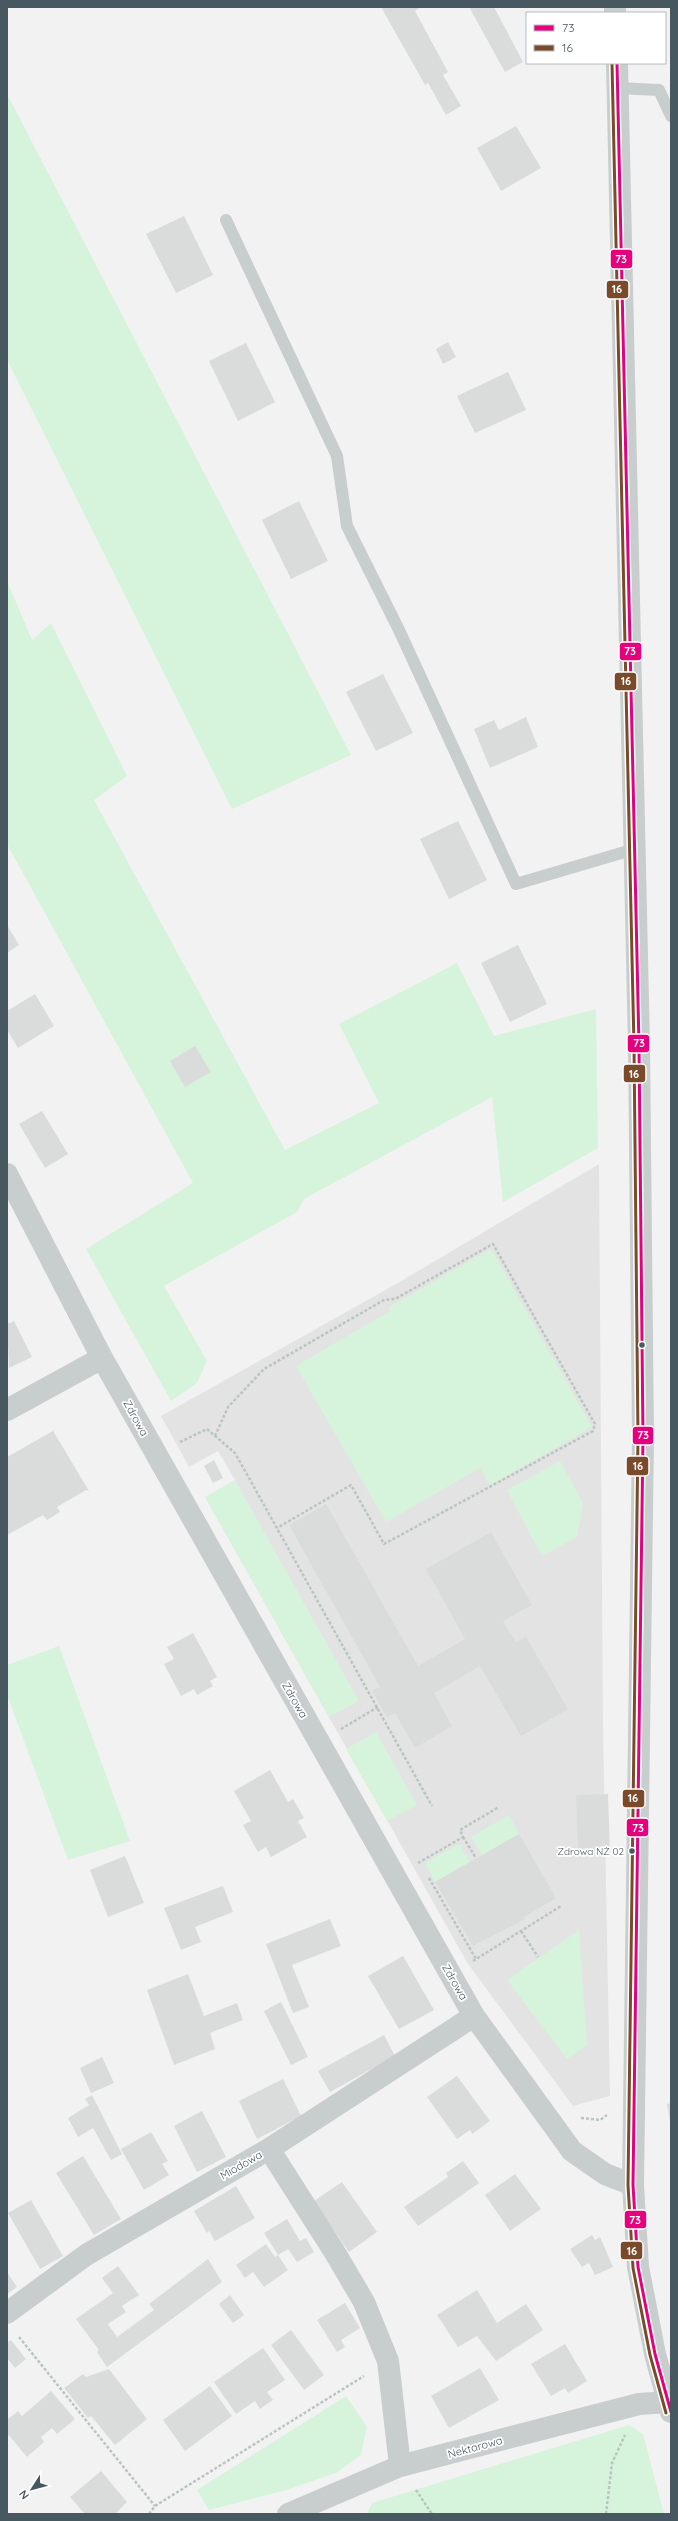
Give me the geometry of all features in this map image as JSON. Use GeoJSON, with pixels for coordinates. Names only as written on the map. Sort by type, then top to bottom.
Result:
{"type":"FeatureCollection","features":[{"type":"Feature","properties":{"kind":"street"},"geometry":{"type":"LineString","coordinates":[[616,64],[639,1046],[643,1544],[633,2185],[638,2267],[656,2354],[670,2407]]}},
{"type":"Feature","properties":{"kind":"street","name":"Zdrowa"},"geometry":{"type":"LineString","coordinates":[[7,1174],[102,1358],[474,2016],[572,2151],[605,2174],[633,2185]]}},
{"type":"Feature","properties":{"kind":"street"},"geometry":{"type":"LineString","coordinates":[[7,1410],[102,1358]]}},
{"type":"Feature","properties":{"kind":"street","name":"Miodowa"},"geometry":{"type":"LineString","coordinates":[[7,2313],[86,2255],[269,2149],[474,2016]]}},
{"type":"Feature","properties":{"kind":"street"},"geometry":{"type":"LineString","coordinates":[[269,2149],[334,2251],[364,2302],[388,2361],[400,2466]]}},
{"type":"Feature","properties":{"kind":"street","name":"Nektarowa"},"geometry":{"type":"LineString","coordinates":[[288,2514],[400,2466],[639,2404],[670,2407]]}},
{"type":"Feature","properties":{"kind":"lane"},"geometry":{"type":"LineString","coordinates":[[617,88],[659,90],[671,116]]}},
{"type":"Feature","properties":{"kind":"lane"},"geometry":{"type":"LineString","coordinates":[[226,220],[337,456],[347,526],[399,630],[516,884],[635,849]]}},
{"type":"Feature","properties":{"kind":"path"},"geometry":{"type":"LineString","coordinates":[[215,1436],[228,1406],[264,1369],[384,1300],[395,1299],[493,1244],[595,1424],[593,1431],[384,1544],[351,1485],[277,1528]]}},
{"type":"Feature","properties":{"kind":"path"},"geometry":{"type":"LineString","coordinates":[[174,1445],[207,1428],[235,1453],[432,1806]]}},
{"type":"Feature","properties":{"kind":"path"},"geometry":{"type":"LineString","coordinates":[[336,1731],[378,1707]]}},
{"type":"Feature","properties":{"kind":"path"},"geometry":{"type":"LineString","coordinates":[[476,1858],[460,1830],[499,1807]]}},
{"type":"Feature","properties":{"kind":"path"},"geometry":{"type":"LineString","coordinates":[[416,1864],[463,1837]]}},
{"type":"Feature","properties":{"kind":"path"},"geometry":{"type":"LineString","coordinates":[[420,1862],[424,1869]]}},
{"type":"Feature","properties":{"kind":"path"},"geometry":{"type":"LineString","coordinates":[[428,1876],[476,1958]]}},
{"type":"Feature","properties":{"kind":"path"},"geometry":{"type":"LineString","coordinates":[[468,1964],[561,1906]]}},
{"type":"Feature","properties":{"kind":"path"},"geometry":{"type":"LineString","coordinates":[[521,1931],[538,1958]]}},
{"type":"Feature","properties":{"kind":"path"},"geometry":{"type":"LineString","coordinates":[[17,2334],[155,2506]]}},
{"type":"Feature","properties":{"kind":"path"},"geometry":{"type":"LineString","coordinates":[[149,2514],[155,2506],[388,2361]]}},
{"type":"Feature","properties":{"kind":"path"},"geometry":{"type":"LineString","coordinates":[[606,2514],[612,2462],[639,2404]]}},
{"type":"Feature","properties":{"kind":"shaded area"},"geometry":{"type":"Polygon","coordinates":[[[599,1164],[603,1725],[610,2096],[573,2106],[468,1964],[205,1497],[235,1480],[218,1451],[189,1467],[161,1416],[396,1284],[599,1164]]]}},
{"type":"Feature","properties":{"kind":"green space"},"geometry":{"type":"Polygon","coordinates":[[[7,94],[351,755],[232,809],[7,360],[7,94]]]}},
{"type":"Feature","properties":{"kind":"green space"},"geometry":{"type":"Polygon","coordinates":[[[7,581],[32,640],[51,623],[127,776],[94,800],[285,1150],[379,1103],[339,1024],[457,963],[494,1036],[596,1009],[598,1148],[503,1202],[492,1097],[304,1199],[297,1212],[164,1286],[207,1361],[197,1383],[171,1401],[86,1249],[193,1183],[7,844],[7,581]]]}},
{"type":"Feature","properties":{"kind":"green space"},"geometry":{"type":"Polygon","coordinates":[[[491,1249],[592,1427],[490,1485],[480,1468],[386,1522],[296,1366],[390,1311],[389,1307],[491,1249]]]}},
{"type":"Feature","properties":{"kind":"green space"},"geometry":{"type":"Polygon","coordinates":[[[560,1461],[583,1503],[577,1537],[542,1556],[507,1490],[560,1461]]]}},
{"type":"Feature","properties":{"kind":"green space"},"geometry":{"type":"Polygon","coordinates":[[[235,1480],[359,1701],[329,1717],[205,1497],[235,1480]]]}},
{"type":"Feature","properties":{"kind":"green space"},"geometry":{"type":"Polygon","coordinates":[[[59,1646],[130,1841],[68,1860],[7,1695],[7,1665],[59,1646]]]}},
{"type":"Feature","properties":{"kind":"green space"},"geometry":{"type":"Polygon","coordinates":[[[376,1732],[417,1805],[387,1821],[346,1749],[376,1732]]]}},
{"type":"Feature","properties":{"kind":"green space"},"geometry":{"type":"Polygon","coordinates":[[[509,1815],[519,1834],[482,1855],[471,1837],[509,1815]]]}},
{"type":"Feature","properties":{"kind":"green space"},"geometry":{"type":"Polygon","coordinates":[[[459,1844],[470,1862],[435,1882],[425,1863],[459,1844]]]}},
{"type":"Feature","properties":{"kind":"green space"},"geometry":{"type":"Polygon","coordinates":[[[579,1930],[587,2045],[567,2059],[507,1980],[579,1930]]]}},
{"type":"Feature","properties":{"kind":"green space"},"geometry":{"type":"Polygon","coordinates":[[[346,2396],[367,2427],[361,2455],[336,2473],[286,2490],[209,2510],[197,2490],[346,2396]]]}},
{"type":"Feature","properties":{"kind":"green space"},"geometry":{"type":"Polygon","coordinates":[[[629,2425],[643,2434],[664,2514],[367,2514],[372,2503],[629,2425]]]}},
{"type":"Feature","properties":{"kind":"building"},"geometry":{"type":"Polygon","coordinates":[[[381,7],[421,7],[415,11],[448,72],[443,75],[461,106],[446,115],[428,83],[425,85],[381,7]]]}},
{"type":"Feature","properties":{"kind":"building"},"geometry":{"type":"Polygon","coordinates":[[[469,7],[494,7],[523,62],[505,72],[469,7]]]}},
{"type":"Feature","properties":{"kind":"building"},"geometry":{"type":"Polygon","coordinates":[[[516,126],[541,168],[501,191],[477,148],[516,126]]]}},
{"type":"Feature","properties":{"kind":"building"},"geometry":{"type":"Polygon","coordinates":[[[184,216],[213,275],[176,293],[146,234],[184,216]]]}},
{"type":"Feature","properties":{"kind":"building"},"geometry":{"type":"Polygon","coordinates":[[[448,342],[456,357],[443,364],[436,349],[448,342]]]}},
{"type":"Feature","properties":{"kind":"building"},"geometry":{"type":"Polygon","coordinates":[[[246,343],[275,402],[238,421],[209,361],[246,343]]]}},
{"type":"Feature","properties":{"kind":"building"},"geometry":{"type":"Polygon","coordinates":[[[508,372],[526,410],[475,433],[457,396],[508,372]]]}},
{"type":"Feature","properties":{"kind":"building"},"geometry":{"type":"Polygon","coordinates":[[[299,501],[328,561],[291,579],[262,520],[299,501]]]}},
{"type":"Feature","properties":{"kind":"building"},"geometry":{"type":"Polygon","coordinates":[[[383,674],[413,733],[376,751],[346,692],[383,674]]]}},
{"type":"Feature","properties":{"kind":"building"},"geometry":{"type":"Polygon","coordinates":[[[526,717],[538,747],[490,768],[474,729],[494,720],[499,730],[526,717]]]}},
{"type":"Feature","properties":{"kind":"building"},"geometry":{"type":"Polygon","coordinates":[[[458,821],[487,880],[449,899],[420,839],[458,821]]]}},
{"type":"Feature","properties":{"kind":"building"},"geometry":{"type":"Polygon","coordinates":[[[7,925],[19,945],[7,953],[7,925]]]}},
{"type":"Feature","properties":{"kind":"building"},"geometry":{"type":"Polygon","coordinates":[[[518,945],[547,1004],[510,1022],[481,963],[518,945]]]}},
{"type":"Feature","properties":{"kind":"building"},"geometry":{"type":"Polygon","coordinates":[[[35,994],[54,1026],[18,1048],[7,1030],[7,1011],[35,994]]]}},
{"type":"Feature","properties":{"kind":"building"},"geometry":{"type":"Polygon","coordinates":[[[195,1046],[211,1072],[185,1087],[170,1061],[195,1046]]]}},
{"type":"Feature","properties":{"kind":"building"},"geometry":{"type":"Polygon","coordinates":[[[42,1111],[68,1154],[45,1168],[19,1124],[42,1111]]]}},
{"type":"Feature","properties":{"kind":"building"},"geometry":{"type":"Polygon","coordinates":[[[14,1321],[32,1357],[9,1368],[7,1324],[14,1321]]]}},
{"type":"Feature","properties":{"kind":"building"},"geometry":{"type":"Polygon","coordinates":[[[52,1429],[89,1491],[86,1490],[57,1507],[60,1512],[47,1520],[43,1515],[7,1535],[7,1457],[53,1431],[52,1429]]]}},
{"type":"Feature","properties":{"kind":"building"},"geometry":{"type":"Polygon","coordinates":[[[214,1460],[223,1478],[213,1483],[204,1466],[214,1460]]]}},
{"type":"Feature","properties":{"kind":"building"},"geometry":{"type":"Polygon","coordinates":[[[326,1504],[418,1666],[465,1639],[426,1569],[491,1532],[532,1605],[503,1621],[516,1642],[526,1637],[568,1709],[521,1736],[480,1666],[434,1693],[452,1726],[415,1748],[395,1713],[387,1717],[372,1691],[380,1687],[289,1525],[326,1504]]]}},
{"type":"Feature","properties":{"kind":"building"},"geometry":{"type":"Polygon","coordinates":[[[193,1633],[217,1677],[210,1681],[213,1686],[197,1695],[194,1689],[181,1696],[164,1664],[174,1659],[167,1647],[193,1633]]]}},
{"type":"Feature","properties":{"kind":"building"},"geometry":{"type":"Polygon","coordinates":[[[270,1770],[288,1802],[293,1799],[304,1818],[298,1821],[307,1837],[271,1857],[266,1847],[258,1852],[243,1825],[251,1821],[234,1791],[270,1770]]]}},
{"type":"Feature","properties":{"kind":"building"},"geometry":{"type":"Polygon","coordinates":[[[608,1794],[610,1852],[578,1853],[576,1795],[608,1794]]]}},
{"type":"Feature","properties":{"kind":"building"},"geometry":{"type":"Polygon","coordinates":[[[519,1834],[556,1898],[524,1917],[525,1919],[473,1946],[435,1882],[519,1834]]]}},
{"type":"Feature","properties":{"kind":"building"},"geometry":{"type":"Polygon","coordinates":[[[125,1856],[144,1903],[108,1917],[90,1870],[125,1856]]]}},
{"type":"Feature","properties":{"kind":"building"},"geometry":{"type":"Polygon","coordinates":[[[223,1886],[233,1912],[195,1927],[201,1942],[181,1950],[164,1908],[223,1886]]]}},
{"type":"Feature","properties":{"kind":"building"},"geometry":{"type":"Polygon","coordinates":[[[330,1919],[341,1946],[292,1965],[309,2007],[293,2013],[266,1944],[330,1919]]]}},
{"type":"Feature","properties":{"kind":"building"},"geometry":{"type":"Polygon","coordinates":[[[403,1956],[434,2010],[399,2029],[368,1976],[403,1956]]]}},
{"type":"Feature","properties":{"kind":"building"},"geometry":{"type":"Polygon","coordinates":[[[188,1974],[204,2016],[237,2003],[243,2020],[210,2033],[215,2049],[174,2065],[147,1990],[188,1974]]]}},
{"type":"Feature","properties":{"kind":"building"},"geometry":{"type":"Polygon","coordinates":[[[281,2002],[308,2057],[291,2065],[264,2011],[281,2002]]]}},
{"type":"Feature","properties":{"kind":"building"},"geometry":{"type":"Polygon","coordinates":[[[384,2035],[395,2056],[330,2092],[318,2071],[384,2035]]]}},
{"type":"Feature","properties":{"kind":"building"},"geometry":{"type":"Polygon","coordinates":[[[102,2057],[114,2083],[91,2093],[80,2068],[102,2057]]]}},
{"type":"Feature","properties":{"kind":"building"},"geometry":{"type":"Polygon","coordinates":[[[457,2076],[490,2121],[472,2134],[470,2130],[457,2139],[427,2097],[457,2076]]]}},
{"type":"Feature","properties":{"kind":"building"},"geometry":{"type":"Polygon","coordinates":[[[283,2079],[301,2116],[257,2139],[239,2101],[283,2079]]]}},
{"type":"Feature","properties":{"kind":"building"},"geometry":{"type":"Polygon","coordinates":[[[92,2095],[122,2154],[111,2160],[93,2128],[78,2137],[68,2118],[89,2105],[85,2099],[92,2095]]]}},
{"type":"Feature","properties":{"kind":"building"},"geometry":{"type":"Polygon","coordinates":[[[671,2103],[671,2121],[670,2121],[667,2104],[671,2103]]]}},
{"type":"Feature","properties":{"kind":"building"},"geometry":{"type":"Polygon","coordinates":[[[202,2111],[226,2157],[197,2172],[174,2126],[202,2111]]]}},
{"type":"Feature","properties":{"kind":"building"},"geometry":{"type":"Polygon","coordinates":[[[151,2132],[168,2161],[162,2164],[169,2175],[144,2190],[121,2149],[151,2132]]]}},
{"type":"Feature","properties":{"kind":"building"},"geometry":{"type":"Polygon","coordinates":[[[83,2156],[121,2219],[94,2235],[56,2173],[83,2156]]]}},
{"type":"Feature","properties":{"kind":"building"},"geometry":{"type":"Polygon","coordinates":[[[463,2161],[479,2183],[418,2226],[404,2207],[448,2177],[446,2173],[463,2161]]]}},
{"type":"Feature","properties":{"kind":"building"},"geometry":{"type":"Polygon","coordinates":[[[515,2174],[541,2209],[510,2231],[485,2195],[515,2174]]]}},
{"type":"Feature","properties":{"kind":"building"},"geometry":{"type":"Polygon","coordinates":[[[342,2182],[377,2232],[349,2252],[314,2201],[342,2182]]]}},
{"type":"Feature","properties":{"kind":"building"},"geometry":{"type":"Polygon","coordinates":[[[236,2186],[255,2218],[215,2241],[209,2231],[207,2233],[194,2211],[236,2186]]]}},
{"type":"Feature","properties":{"kind":"building"},"geometry":{"type":"Polygon","coordinates":[[[31,2200],[63,2256],[40,2269],[8,2213],[31,2200]]]}},
{"type":"Feature","properties":{"kind":"building"},"geometry":{"type":"Polygon","coordinates":[[[287,2219],[300,2241],[306,2238],[314,2252],[297,2262],[288,2249],[278,2255],[264,2233],[287,2219]]]}},
{"type":"Feature","properties":{"kind":"building"},"geometry":{"type":"Polygon","coordinates":[[[592,2235],[595,2240],[600,2237],[613,2267],[595,2275],[589,2263],[582,2267],[570,2249],[592,2235]]]}},
{"type":"Feature","properties":{"kind":"building"},"geometry":{"type":"Polygon","coordinates":[[[266,2244],[275,2257],[278,2255],[288,2270],[264,2287],[253,2272],[245,2278],[236,2265],[266,2244]]]}},
{"type":"Feature","properties":{"kind":"building"},"geometry":{"type":"Polygon","coordinates":[[[208,2259],[222,2282],[107,2367],[97,2352],[99,2350],[76,2319],[113,2293],[102,2278],[118,2266],[139,2295],[122,2306],[126,2312],[108,2324],[117,2337],[154,2310],[149,2304],[208,2259]]]}},
{"type":"Feature","properties":{"kind":"building"},"geometry":{"type":"Polygon","coordinates":[[[7,2272],[17,2287],[7,2294],[7,2272]]]}},
{"type":"Feature","properties":{"kind":"building"},"geometry":{"type":"Polygon","coordinates":[[[477,2290],[497,2323],[526,2304],[543,2330],[496,2361],[477,2336],[458,2347],[437,2315],[477,2290]]]}},
{"type":"Feature","properties":{"kind":"building"},"geometry":{"type":"Polygon","coordinates":[[[230,2295],[244,2315],[233,2323],[219,2304],[230,2295]]]}},
{"type":"Feature","properties":{"kind":"building"},"geometry":{"type":"Polygon","coordinates":[[[345,2303],[360,2328],[341,2340],[345,2347],[337,2352],[317,2320],[345,2303]]]}},
{"type":"Feature","properties":{"kind":"building"},"geometry":{"type":"Polygon","coordinates":[[[291,2330],[324,2375],[304,2390],[271,2345],[291,2330]]]}},
{"type":"Feature","properties":{"kind":"building"},"geometry":{"type":"Polygon","coordinates":[[[11,2340],[26,2359],[15,2368],[7,2358],[7,2343],[11,2340]]]}},
{"type":"Feature","properties":{"kind":"building"},"geometry":{"type":"Polygon","coordinates":[[[565,2344],[587,2381],[568,2393],[565,2388],[551,2396],[531,2364],[565,2344]]]}},
{"type":"Feature","properties":{"kind":"building"},"geometry":{"type":"Polygon","coordinates":[[[263,2348],[285,2380],[267,2392],[273,2400],[260,2409],[255,2401],[236,2414],[214,2382],[263,2348]]]}},
{"type":"Feature","properties":{"kind":"building"},"geometry":{"type":"Polygon","coordinates":[[[480,2368],[499,2400],[449,2428],[431,2396],[480,2368]]]}},
{"type":"Feature","properties":{"kind":"building"},"geometry":{"type":"Polygon","coordinates":[[[109,2369],[147,2419],[115,2445],[91,2416],[88,2418],[64,2388],[83,2374],[86,2377],[109,2369]]]}},
{"type":"Feature","properties":{"kind":"building"},"geometry":{"type":"Polygon","coordinates":[[[210,2386],[232,2416],[185,2451],[163,2420],[210,2386]]]}},
{"type":"Feature","properties":{"kind":"building"},"geometry":{"type":"Polygon","coordinates":[[[51,2391],[75,2419],[57,2434],[52,2428],[41,2437],[44,2442],[27,2457],[7,2433],[7,2420],[18,2411],[22,2416],[51,2391]]]}},
{"type":"Feature","properties":{"kind":"building"},"geometry":{"type":"Polygon","coordinates":[[[101,2471],[127,2502],[115,2514],[85,2514],[70,2497],[101,2471]]]}},
{"type":"Feature","properties":{"kind":"transit line","name":"16"},"geometry":{"type":"LineString","coordinates":[[612,64],[634,1046],[638,1437],[628,2185],[633,2268],[650,2355],[666,2413]]}},
{"type":"Feature","properties":{"kind":"transit line","name":"73"},"geometry":{"type":"LineString","coordinates":[[617,64],[639,1046],[643,1437],[633,2185],[638,2267],[655,2354],[671,2412]]}},
{"type":"Feature","properties":{"kind":"place","name":"Zdrowa NŻ 02"},"geometry":{"type":"Point","coordinates":[632,1851]}}]}
